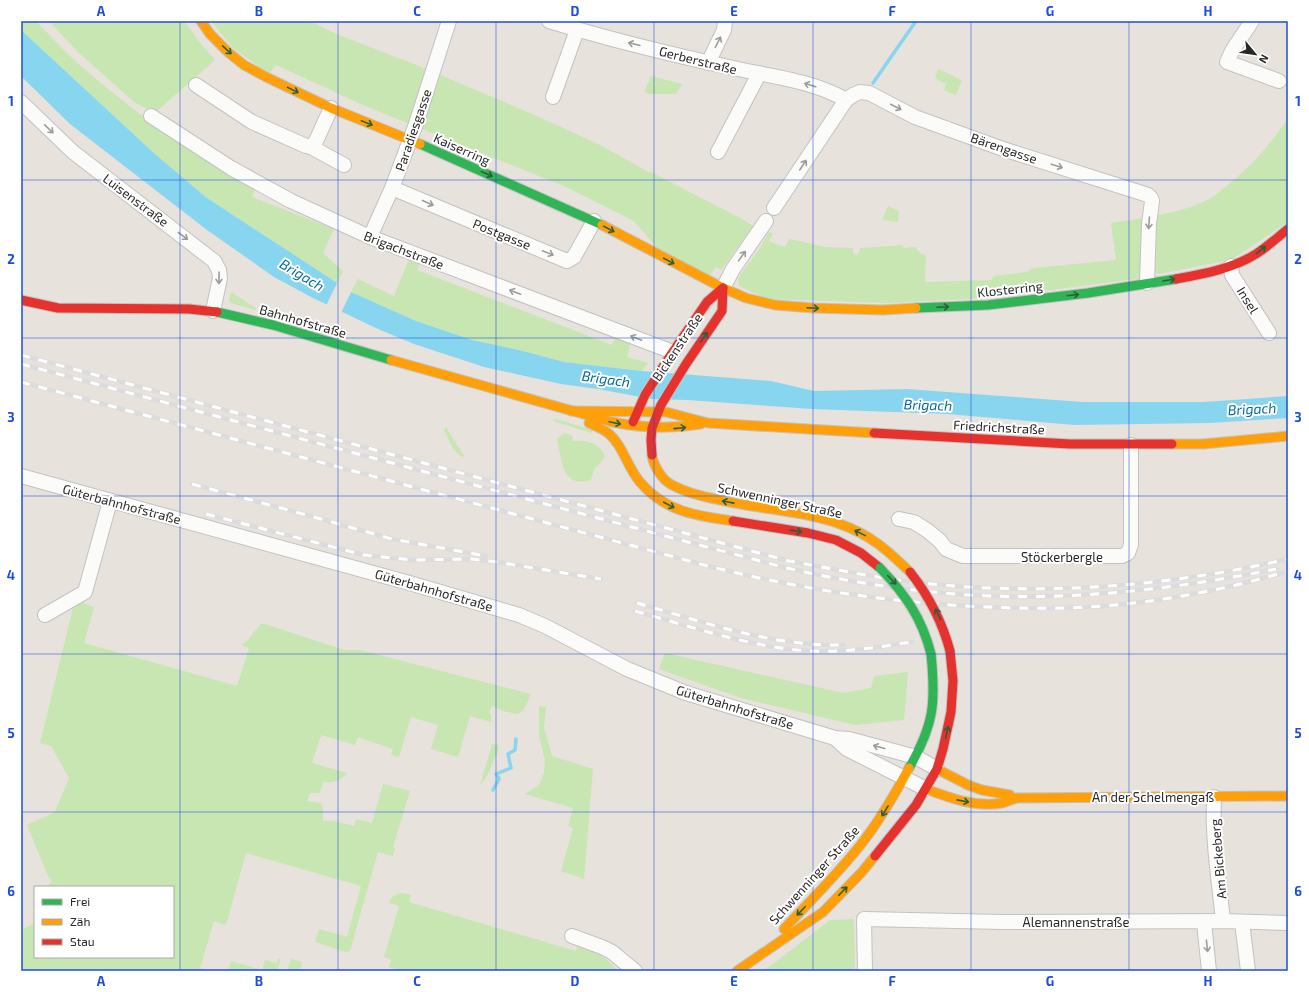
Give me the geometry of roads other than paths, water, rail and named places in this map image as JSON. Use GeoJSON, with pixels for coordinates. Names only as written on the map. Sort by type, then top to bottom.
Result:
{"type":"FeatureCollection","features":[{"type":"Feature","properties":{"kind":"main road","name":"Kaiserring"},"geometry":{"type":"LineString","coordinates":[[201,21],[210,34],[229,53],[244,65],[266,77],[331,108],[410,140],[594,221],[723,288]]}},
{"type":"Feature","properties":{"kind":"main road","name":"Klosterring"},"geometry":{"type":"LineString","coordinates":[[723,288],[746,298],[775,305],[813,308],[883,310],[988,305],[1088,294],[1200,275],[1231,266],[1256,254],[1288,229]]}},
{"type":"Feature","properties":{"kind":"main road","name":"Bickenstraße"},"geometry":{"type":"LineString","coordinates":[[637,412],[665,364],[707,302],[723,288]]}},
{"type":"Feature","properties":{"kind":"main road","name":"Bickenstraße"},"geometry":{"type":"LineString","coordinates":[[660,408],[686,364],[722,311],[723,288]]}},
{"type":"Feature","properties":{"kind":"main road","name":"Bahnhofstraße"},"geometry":{"type":"LineString","coordinates":[[21,300],[58,308],[166,308],[213,311],[273,325],[571,411],[631,430],[652,428]]}},
{"type":"Feature","properties":{"kind":"main road","name":"Bahnhofstraße"},"geometry":{"type":"LineString","coordinates":[[571,411],[637,412],[660,408]]}},
{"type":"Feature","properties":{"kind":"main road","name":"Friedrichstraße"},"geometry":{"type":"LineString","coordinates":[[660,408],[666,412],[708,423],[1070,444],[1203,444],[1288,436]]}},
{"type":"Feature","properties":{"kind":"main road","name":"Schwenninger Straße"},"geometry":{"type":"LineString","coordinates":[[660,408],[652,428],[651,440],[653,461],[660,473],[670,484],[693,494],[720,501],[808,516],[840,524],[862,533],[884,547],[910,572],[926,592],[939,617],[950,651],[953,681],[951,712],[943,749],[937,769],[916,805],[861,873],[823,912],[737,971]]}},
{"type":"Feature","properties":{"kind":"main road","name":"Bahnhofstraße"},"geometry":{"type":"LineString","coordinates":[[571,411],[608,433],[619,446]]}},
{"type":"Feature","properties":{"kind":"main road"},"geometry":{"type":"LineString","coordinates":[[631,430],[637,412]]}},
{"type":"Feature","properties":{"kind":"main road","name":"Friedrichstraße"},"geometry":{"type":"LineString","coordinates":[[652,428],[678,428],[708,423]]}},
{"type":"Feature","properties":{"kind":"main road","name":"Schwenninger Straße"},"geometry":{"type":"LineString","coordinates":[[619,446],[639,481],[656,498],[682,511],[711,518],[808,533],[836,540],[861,552],[880,568],[903,592],[918,616],[927,638],[931,654],[934,680],[932,714],[924,742],[916,758],[880,818],[856,851],[822,890],[756,957]]}},
{"type":"Feature","properties":{"kind":"main road","name":"Schwenninger Straße"},"geometry":{"type":"LineString","coordinates":[[630,446],[639,481]]}},
{"type":"Feature","properties":{"kind":"main road","name":"An der Schelmengaß"},"geometry":{"type":"LineString","coordinates":[[937,769],[950,777],[972,786],[1000,792],[1017,798]]}},
{"type":"Feature","properties":{"kind":"main road","name":"An der Schelmengaß"},"geometry":{"type":"LineString","coordinates":[[926,789],[964,802],[982,804],[1002,803],[1017,798],[1288,796]]}},
{"type":"Feature","properties":{"kind":"street","name":"Paradiesgasse"},"geometry":{"type":"LineString","coordinates":[[370,237],[392,188],[410,140],[449,21]]}},
{"type":"Feature","properties":{"kind":"street","name":"Gerberstraße"},"geometry":{"type":"LineString","coordinates":[[549,21],[580,27],[708,62],[813,86],[832,92],[846,100]]}},
{"type":"Feature","properties":{"kind":"street"},"geometry":{"type":"LineString","coordinates":[[708,62],[724,30],[725,21]]}},
{"type":"Feature","properties":{"kind":"street"},"geometry":{"type":"LineString","coordinates":[[1252,21],[1232,51],[1227,62],[1279,81]]}},
{"type":"Feature","properties":{"kind":"street"},"geometry":{"type":"LineString","coordinates":[[552,97],[580,27]]}},
{"type":"Feature","properties":{"kind":"street"},"geometry":{"type":"LineString","coordinates":[[718,152],[759,74]]}},
{"type":"Feature","properties":{"kind":"street"},"geometry":{"type":"LineString","coordinates":[[196,85],[252,122],[310,147],[344,165]]}},
{"type":"Feature","properties":{"kind":"street","name":"Bärengasse"},"geometry":{"type":"LineString","coordinates":[[846,100],[860,92],[869,94],[915,117],[1004,149],[1148,195],[1152,201],[1149,224],[1147,283]]}},
{"type":"Feature","properties":{"kind":"street"},"geometry":{"type":"LineString","coordinates":[[774,208],[846,100]]}},
{"type":"Feature","properties":{"kind":"street","name":"Luisenstraße"},"geometry":{"type":"LineString","coordinates":[[21,102],[73,152],[214,261],[219,270],[220,278],[213,311]]}},
{"type":"Feature","properties":{"kind":"street"},"geometry":{"type":"LineString","coordinates":[[310,147],[316,140],[331,108]]}},
{"type":"Feature","properties":{"kind":"street","name":"Brigachstraße"},"geometry":{"type":"LineString","coordinates":[[151,116],[238,172],[291,201],[370,237],[673,352]]}},
{"type":"Feature","properties":{"kind":"street","name":"Postgasse"},"geometry":{"type":"LineString","coordinates":[[392,188],[567,261],[574,257],[594,221]]}},
{"type":"Feature","properties":{"kind":"street","name":"Bickenstraße"},"geometry":{"type":"LineString","coordinates":[[723,288],[733,269],[766,221]]}},
{"type":"Feature","properties":{"kind":"street","name":"Insel"},"geometry":{"type":"LineString","coordinates":[[1231,266],[1232,275],[1269,333]]}},
{"type":"Feature","properties":{"kind":"street","name":"Stöckerbergle"},"geometry":{"type":"LineString","coordinates":[[899,519],[914,522],[928,530],[946,549],[963,556],[1122,556],[1128,553],[1131,545],[1131,445]]}},
{"type":"Feature","properties":{"kind":"street","name":"Güterbahnhofstraße"},"geometry":{"type":"LineString","coordinates":[[21,476],[413,584],[519,615],[546,626],[627,669],[686,693],[835,738],[849,739],[916,758]]}},
{"type":"Feature","properties":{"kind":"street"},"geometry":{"type":"LineString","coordinates":[[45,615],[84,592],[110,501]]}},
{"type":"Feature","properties":{"kind":"street","name":"Güterbahnhofstraße"},"geometry":{"type":"LineString","coordinates":[[835,738],[847,749],[904,778]]}},
{"type":"Feature","properties":{"kind":"street","name":"An der Schelmengaß"},"geometry":{"type":"LineString","coordinates":[[916,758],[937,769]]}},
{"type":"Feature","properties":{"kind":"street","name":"An der Schelmengaß"},"geometry":{"type":"LineString","coordinates":[[904,778],[926,789]]}},
{"type":"Feature","properties":{"kind":"street","name":"Am Bickeberg"},"geometry":{"type":"LineString","coordinates":[[1214,797],[1216,855],[1223,921]]}},
{"type":"Feature","properties":{"kind":"street","name":"Alemannenstraße"},"geometry":{"type":"LineString","coordinates":[[864,971],[864,919],[1003,922],[1223,921],[1288,923]]}},
{"type":"Feature","properties":{"kind":"street"},"geometry":{"type":"LineString","coordinates":[[1204,922],[1209,971]]}},
{"type":"Feature","properties":{"kind":"street"},"geometry":{"type":"LineString","coordinates":[[1242,922],[1248,971]]}},
{"type":"Feature","properties":{"kind":"street"},"geometry":{"type":"LineString","coordinates":[[572,936],[607,949],[621,958],[632,970]]}},
{"type":"Feature","properties":{"kind":"water","name":"Brigach"},"geometry":{"type":"Polygon","coordinates":[[[21,30],[156,155],[207,198],[351,292],[416,321],[472,340],[519,350],[564,362],[642,371],[771,381],[814,391],[907,389],[1082,402],[1204,402],[1288,396],[1288,418],[1210,423],[1075,425],[947,414],[812,409],[687,400],[651,399],[561,384],[484,367],[414,344],[378,329],[313,298],[274,277],[207,230],[70,124],[21,76],[21,30]]]}},
{"type":"Feature","properties":{"kind":"waterway"},"geometry":{"type":"LineString","coordinates":[[873,83],[916,21]]}},
{"type":"Feature","properties":{"kind":"waterway"},"geometry":{"type":"LineString","coordinates":[[493,790],[499,779],[496,774],[511,768],[508,754],[515,750],[516,739]]}},
{"type":"Feature","properties":{"kind":"railway"},"geometry":{"type":"LineString","coordinates":[[21,355],[789,561],[884,578],[942,585],[986,588],[1029,589],[1116,586],[1203,575],[1288,559]]}},
{"type":"Feature","properties":{"kind":"railway"},"geometry":{"type":"LineString","coordinates":[[21,364],[778,566],[865,583],[923,591],[985,596],[1069,596],[1152,589],[1235,577],[1276,569]]}},
{"type":"Feature","properties":{"kind":"railway"},"geometry":{"type":"LineString","coordinates":[[21,382],[708,566],[777,582],[846,594],[916,602],[986,607],[1084,607],[1138,603],[1182,596],[1225,588],[1288,571]]}},
{"type":"Feature","properties":{"kind":"railway"},"geometry":{"type":"LineString","coordinates":[[192,484],[392,539],[486,556]]}},
{"type":"Feature","properties":{"kind":"railway"},"geometry":{"type":"LineString","coordinates":[[206,514],[364,555],[412,560],[472,559],[601,579]]}},
{"type":"Feature","properties":{"kind":"railway"},"geometry":{"type":"LineString","coordinates":[[637,603],[765,638],[817,645],[844,645]]}},
{"type":"Feature","properties":{"kind":"railway"},"geometry":{"type":"LineString","coordinates":[[635,611],[721,636],[787,649],[835,651],[912,642]]}}]}
